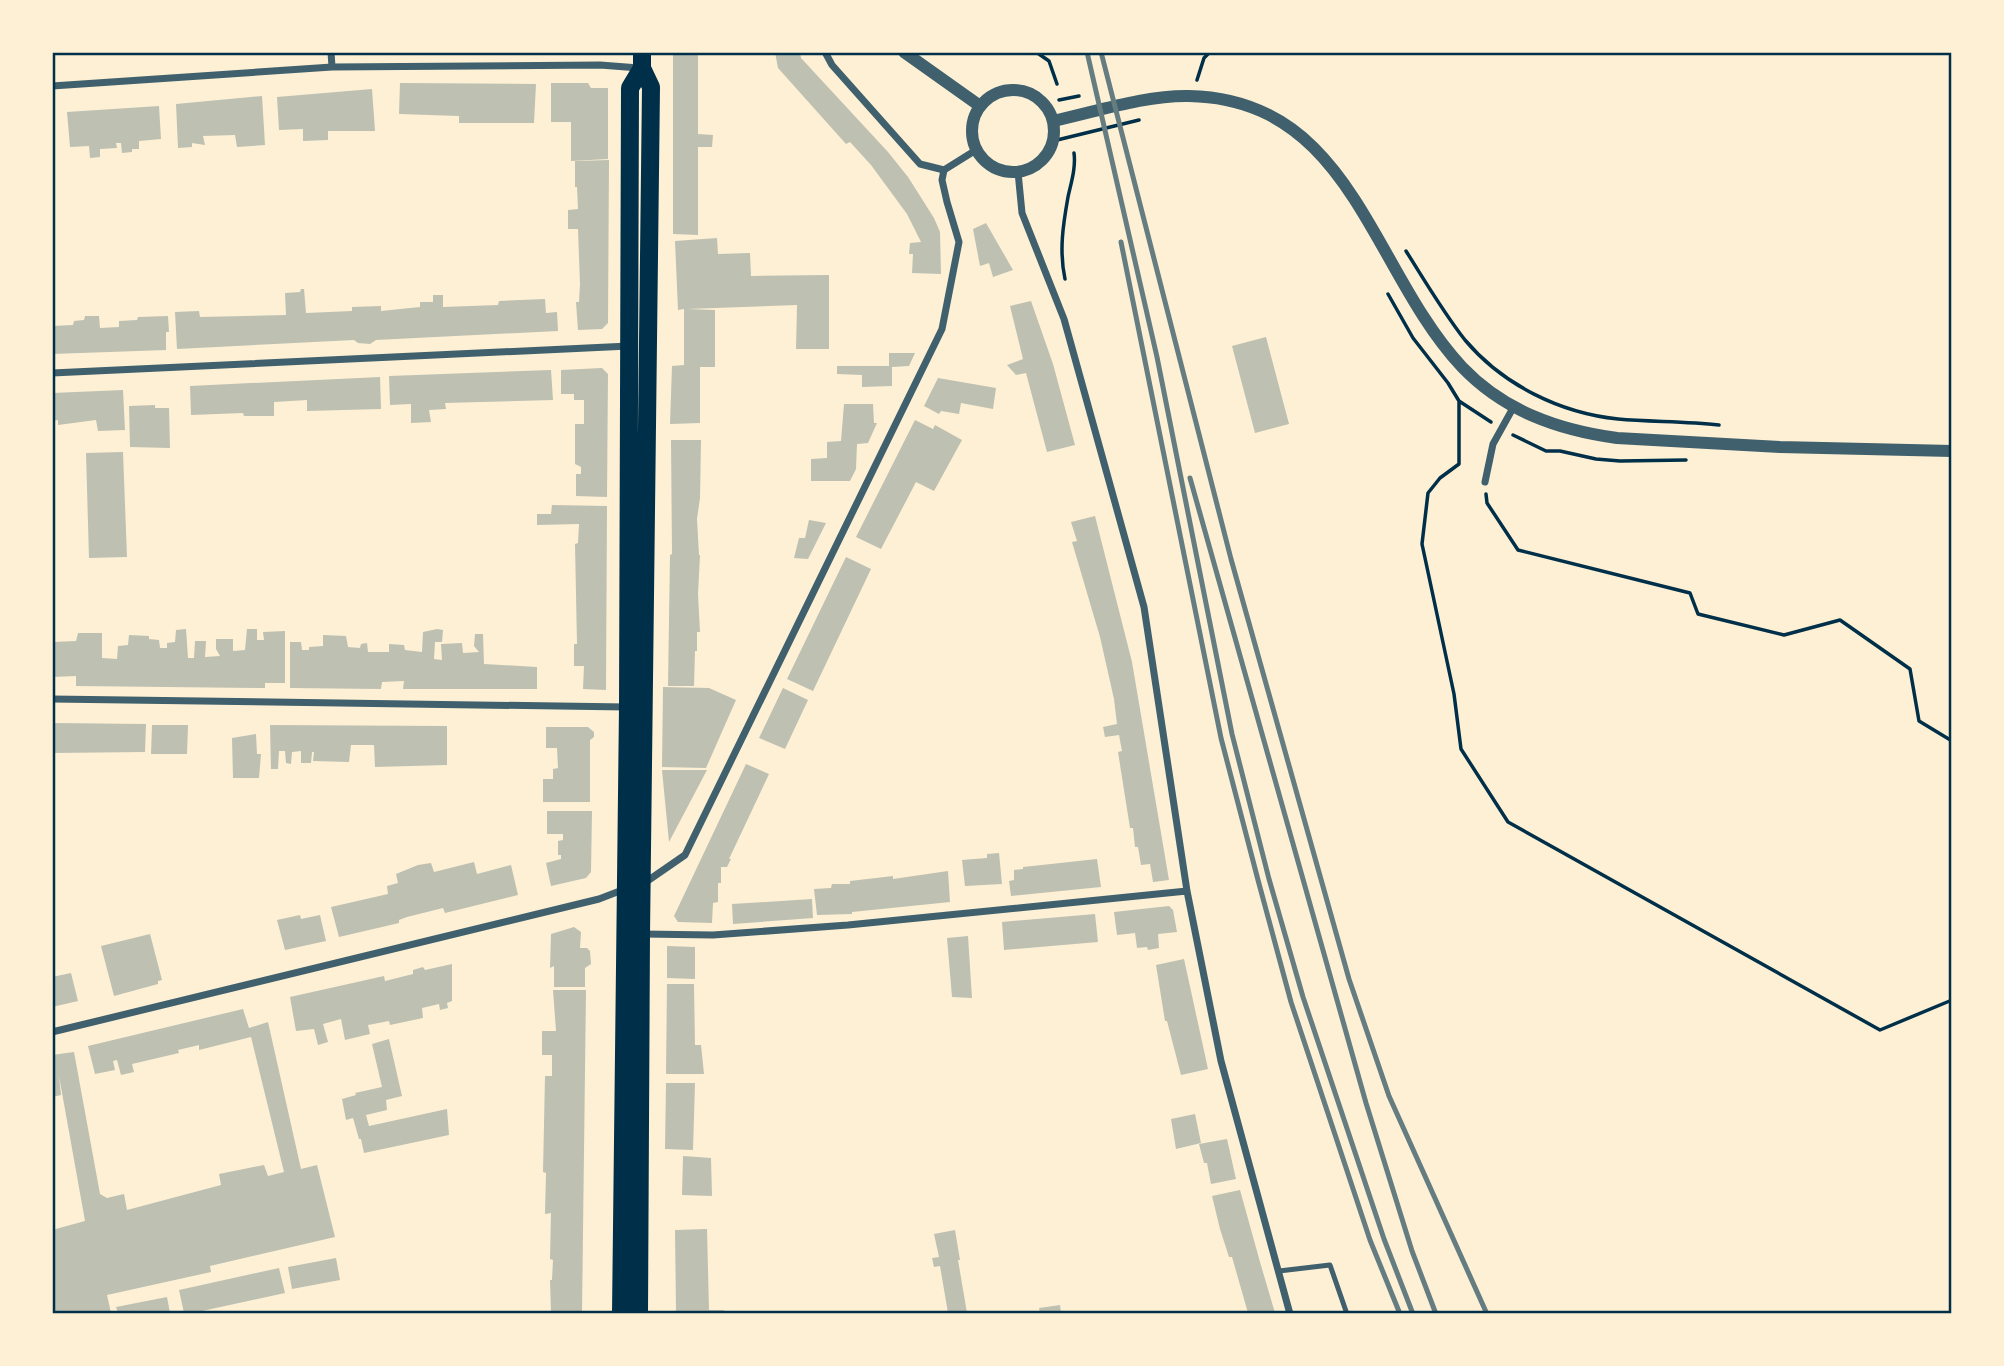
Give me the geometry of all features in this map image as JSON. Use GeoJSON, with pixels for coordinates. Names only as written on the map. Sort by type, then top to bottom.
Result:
{"type":"FeatureCollection","features":[{"type":"Feature","properties":{"kind":"main road"},"geometry":{"type":"LineString","coordinates":[[621,1314],[647,346],[650,87],[642,60]]}},
{"type":"Feature","properties":{"kind":"main road"},"geometry":{"type":"LineString","coordinates":[[636,707],[628,346],[630,88],[642,60]]}},
{"type":"Feature","properties":{"kind":"main road"},"geometry":{"type":"LineString","coordinates":[[632,934],[639,1314]]}},
{"type":"Feature","properties":{"kind":"street"},"geometry":{"type":"LineString","coordinates":[[331,52],[332,67]]}},
{"type":"Feature","properties":{"kind":"street"},"geometry":{"type":"LineString","coordinates":[[825,52],[832,65],[920,164],[944,170],[976,150]]}},
{"type":"Feature","properties":{"kind":"street"},"geometry":{"type":"LineString","coordinates":[[904,52],[980,106]]}},
{"type":"Feature","properties":{"kind":"street"},"geometry":{"type":"LineString","coordinates":[[52,86],[332,67],[600,65],[642,60]]}},
{"type":"Feature","properties":{"kind":"street"},"geometry":{"type":"LineString","coordinates":[[1016,90],[1033,95],[1045,104],[1053,121],[1053,141],[1047,155],[1035,167],[1018,172],[1004,172],[990,166],[976,150],[972,128],[980,106],[988,97],[999,92],[1016,90]]}},
{"type":"Feature","properties":{"kind":"street"},"geometry":{"type":"LineString","coordinates":[[1053,121],[1164,97],[1203,97],[1248,106],[1270,116],[1307,141],[1345,183],[1427,322],[1463,368],[1513,408],[1554,425],[1617,438],[1780,447],[1951,451]]}},
{"type":"Feature","properties":{"kind":"street"},"geometry":{"type":"LineString","coordinates":[[52,1032],[599,899],[633,887],[685,855],[942,329],[959,242],[942,180],[944,170]]}},
{"type":"Feature","properties":{"kind":"street"},"geometry":{"type":"LineString","coordinates":[[1018,172],[1022,213],[1064,319],[1144,607],[1188,891],[1222,1061],[1290,1314]]}},
{"type":"Feature","properties":{"kind":"street"},"geometry":{"type":"LineString","coordinates":[[52,373],[647,346]]}},
{"type":"Feature","properties":{"kind":"street"},"geometry":{"type":"LineString","coordinates":[[1486,482],[1493,444],[1513,408]]}},
{"type":"Feature","properties":{"kind":"street"},"geometry":{"type":"LineString","coordinates":[[52,699],[636,707]]}},
{"type":"Feature","properties":{"kind":"street"},"geometry":{"type":"LineString","coordinates":[[632,934],[713,935],[848,925],[1188,891]]}},
{"type":"Feature","properties":{"kind":"lane"},"geometry":{"type":"LineString","coordinates":[[1279,1270],[1330,1265],[1347,1314]]}},
{"type":"Feature","properties":{"kind":"path"},"geometry":{"type":"LineString","coordinates":[[943,52],[977,52]]}},
{"type":"Feature","properties":{"kind":"path"},"geometry":{"type":"LineString","coordinates":[[1035,52],[1049,61],[1056,84]]}},
{"type":"Feature","properties":{"kind":"path"},"geometry":{"type":"LineString","coordinates":[[1197,80],[1204,58],[1210,52]]}},
{"type":"Feature","properties":{"kind":"path"},"geometry":{"type":"LineString","coordinates":[[1188,80],[1204,81]]}},
{"type":"Feature","properties":{"kind":"path"},"geometry":{"type":"LineString","coordinates":[[1053,141],[1140,120]]}},
{"type":"Feature","properties":{"kind":"path"},"geometry":{"type":"LineString","coordinates":[[1053,289],[1066,283],[1061,244],[1074,153]]}},
{"type":"Feature","properties":{"kind":"path"},"geometry":{"type":"LineString","coordinates":[[1406,250],[1467,342],[1505,376],[1527,391],[1561,406],[1595,415],[1729,426]]}},
{"type":"Feature","properties":{"kind":"path"},"geometry":{"type":"LineString","coordinates":[[1383,284],[1413,338],[1459,401],[1459,464],[1440,478],[1428,493],[1422,544],[1454,694],[1461,750],[1508,822],[1880,1030],[1951,1000]]}},
{"type":"Feature","properties":{"kind":"path"},"geometry":{"type":"LineString","coordinates":[[1486,482],[1487,503],[1518,550],[1690,593],[1698,614],[1784,635],[1840,620],[1909,669],[1919,722],[1951,741]]}},
{"type":"Feature","properties":{"kind":"building"},"geometry":{"type":"Polygon","coordinates":[[[673,52],[698,52],[698,134],[713,135],[712,147],[698,147],[698,235],[673,234],[673,52]]]}},
{"type":"Feature","properties":{"kind":"building"},"geometry":{"type":"Polygon","coordinates":[[[775,52],[800,52],[801,58],[908,177],[940,232],[941,274],[912,273],[913,254],[909,254],[910,243],[921,242],[907,214],[871,165],[850,142],[846,144],[778,68],[775,52]]]}},
{"type":"Feature","properties":{"kind":"building"},"geometry":{"type":"Polygon","coordinates":[[[400,83],[536,84],[534,123],[459,123],[459,116],[399,114],[400,83]]]}},
{"type":"Feature","properties":{"kind":"building"},"geometry":{"type":"Polygon","coordinates":[[[551,83],[588,83],[591,88],[608,88],[608,159],[571,161],[571,122],[551,122],[551,83]]]}},
{"type":"Feature","properties":{"kind":"building"},"geometry":{"type":"Polygon","coordinates":[[[372,89],[375,131],[328,131],[328,140],[303,141],[303,129],[279,130],[277,97],[372,89]]]}},
{"type":"Feature","properties":{"kind":"building"},"geometry":{"type":"Polygon","coordinates":[[[262,96],[265,145],[237,147],[235,135],[203,136],[205,145],[192,143],[192,147],[178,148],[176,104],[262,96]]]}},
{"type":"Feature","properties":{"kind":"building"},"geometry":{"type":"Polygon","coordinates":[[[159,106],[161,139],[139,141],[139,149],[122,153],[121,143],[116,143],[117,148],[100,149],[100,157],[90,158],[89,146],[70,147],[67,112],[159,106]]]}},
{"type":"Feature","properties":{"kind":"building"},"geometry":{"type":"Polygon","coordinates":[[[609,160],[608,323],[602,329],[578,330],[578,229],[568,229],[568,210],[578,209],[575,161],[609,160]]]}},
{"type":"Feature","properties":{"kind":"building"},"geometry":{"type":"Polygon","coordinates":[[[986,223],[1013,270],[993,277],[989,263],[980,266],[973,229],[986,223]]]}},
{"type":"Feature","properties":{"kind":"building"},"geometry":{"type":"Polygon","coordinates":[[[717,238],[718,254],[750,253],[751,276],[829,275],[829,349],[796,349],[797,305],[687,309],[715,310],[715,367],[700,367],[700,423],[670,424],[672,366],[684,365],[684,309],[678,310],[675,241],[717,238]]]}},
{"type":"Feature","properties":{"kind":"building"},"geometry":{"type":"Polygon","coordinates":[[[304,289],[306,313],[352,311],[352,307],[381,306],[381,311],[420,307],[420,302],[433,302],[433,295],[443,295],[443,307],[498,305],[499,301],[545,299],[546,313],[557,312],[558,331],[376,340],[370,344],[354,340],[177,349],[175,312],[199,311],[200,317],[286,315],[285,293],[300,292],[304,289]]]}},
{"type":"Feature","properties":{"kind":"building"},"geometry":{"type":"Polygon","coordinates":[[[1031,301],[1053,364],[1075,445],[1047,452],[1026,373],[1016,375],[1007,365],[1023,359],[1010,306],[1031,301]]]}},
{"type":"Feature","properties":{"kind":"building"},"geometry":{"type":"Polygon","coordinates":[[[85,316],[99,316],[100,328],[119,327],[119,321],[137,320],[138,317],[168,316],[166,350],[52,354],[52,326],[73,325],[74,321],[84,320],[85,316]]]}},
{"type":"Feature","properties":{"kind":"building"},"geometry":{"type":"Polygon","coordinates":[[[1266,337],[1289,424],[1255,433],[1232,346],[1266,337]]]}},
{"type":"Feature","properties":{"kind":"building"},"geometry":{"type":"Polygon","coordinates":[[[889,353],[915,353],[909,366],[892,367],[892,386],[862,387],[862,375],[837,374],[837,366],[889,366],[889,353]]]}},
{"type":"Feature","properties":{"kind":"building"},"geometry":{"type":"Polygon","coordinates":[[[602,368],[608,374],[607,497],[576,496],[576,474],[581,474],[581,467],[575,464],[575,424],[584,424],[584,400],[574,400],[574,394],[561,394],[561,370],[602,368]]]}},
{"type":"Feature","properties":{"kind":"building"},"geometry":{"type":"Polygon","coordinates":[[[551,370],[553,400],[445,403],[446,409],[429,410],[431,422],[411,423],[411,404],[390,405],[389,376],[551,370]]]}},
{"type":"Feature","properties":{"kind":"building"},"geometry":{"type":"Polygon","coordinates":[[[380,377],[381,409],[307,411],[307,400],[274,402],[274,416],[244,416],[243,413],[191,415],[190,386],[380,377]]]}},
{"type":"Feature","properties":{"kind":"building"},"geometry":{"type":"Polygon","coordinates":[[[938,378],[996,388],[993,409],[961,403],[959,414],[941,411],[939,414],[924,406],[938,378]]]}},
{"type":"Feature","properties":{"kind":"building"},"geometry":{"type":"Polygon","coordinates":[[[123,390],[125,430],[98,431],[96,420],[58,425],[58,420],[52,421],[52,393],[123,390]]]}},
{"type":"Feature","properties":{"kind":"building"},"geometry":{"type":"Polygon","coordinates":[[[844,404],[873,404],[874,423],[877,423],[868,443],[857,444],[856,469],[850,481],[811,481],[811,459],[827,458],[827,442],[841,441],[844,404]]]}},
{"type":"Feature","properties":{"kind":"building"},"geometry":{"type":"Polygon","coordinates":[[[155,405],[155,408],[169,408],[170,448],[130,447],[129,406],[155,405]]]}},
{"type":"Feature","properties":{"kind":"building"},"geometry":{"type":"Polygon","coordinates":[[[915,420],[933,429],[935,425],[962,440],[934,491],[916,482],[881,549],[856,537],[915,420]]]}},
{"type":"Feature","properties":{"kind":"building"},"geometry":{"type":"Polygon","coordinates":[[[671,440],[701,440],[697,519],[700,632],[697,632],[694,686],[668,686],[672,554],[671,440]]]}},
{"type":"Feature","properties":{"kind":"building"},"geometry":{"type":"Polygon","coordinates":[[[123,452],[127,557],[89,558],[86,453],[123,452]]]}},
{"type":"Feature","properties":{"kind":"building"},"geometry":{"type":"Polygon","coordinates":[[[552,505],[607,506],[606,690],[583,689],[584,666],[574,666],[574,644],[577,644],[575,544],[578,543],[579,524],[537,525],[537,514],[551,514],[552,505]]]}},
{"type":"Feature","properties":{"kind":"building"},"geometry":{"type":"Polygon","coordinates":[[[1095,516],[1132,662],[1169,880],[1153,882],[1150,864],[1141,865],[1133,828],[1130,828],[1118,752],[1122,751],[1119,735],[1105,737],[1103,727],[1117,724],[1114,699],[1100,637],[1072,542],[1077,541],[1071,522],[1095,516]]]}},
{"type":"Feature","properties":{"kind":"building"},"geometry":{"type":"Polygon","coordinates":[[[809,520],[826,523],[808,559],[794,558],[799,538],[805,538],[809,520]]]}},
{"type":"Feature","properties":{"kind":"building"},"geometry":{"type":"Polygon","coordinates":[[[846,557],[871,569],[813,691],[787,679],[846,557]]]}},
{"type":"Feature","properties":{"kind":"building"},"geometry":{"type":"Polygon","coordinates":[[[186,629],[188,658],[194,658],[195,641],[206,641],[205,657],[220,656],[216,649],[216,639],[233,639],[233,651],[245,650],[247,629],[257,629],[257,640],[264,640],[263,632],[285,631],[285,683],[265,683],[265,688],[76,686],[76,676],[52,677],[53,642],[76,641],[78,633],[102,633],[102,658],[117,659],[118,646],[128,645],[129,635],[149,636],[149,639],[159,640],[160,648],[167,648],[167,643],[175,642],[176,630],[186,629]]]}},
{"type":"Feature","properties":{"kind":"building"},"geometry":{"type":"Polygon","coordinates":[[[443,630],[442,642],[435,642],[434,659],[442,660],[441,644],[462,643],[463,653],[479,652],[474,646],[475,634],[483,634],[484,664],[537,667],[537,689],[403,689],[404,681],[382,682],[381,689],[290,688],[290,642],[301,642],[302,650],[309,650],[309,647],[323,646],[323,635],[346,636],[348,647],[360,648],[361,644],[367,643],[368,652],[389,652],[389,644],[404,645],[405,650],[422,652],[423,632],[443,630]]]}},
{"type":"Feature","properties":{"kind":"building"},"geometry":{"type":"Polygon","coordinates":[[[663,687],[709,688],[736,700],[706,768],[662,767],[663,687]]]}},
{"type":"Feature","properties":{"kind":"building"},"geometry":{"type":"Polygon","coordinates":[[[783,688],[808,700],[785,749],[759,738],[783,688]]]}},
{"type":"Feature","properties":{"kind":"building"},"geometry":{"type":"Polygon","coordinates":[[[52,723],[146,724],[145,752],[52,753],[52,723]]]}},
{"type":"Feature","properties":{"kind":"building"},"geometry":{"type":"Polygon","coordinates":[[[152,725],[188,725],[187,754],[151,754],[152,725]]]}},
{"type":"Feature","properties":{"kind":"building"},"geometry":{"type":"Polygon","coordinates":[[[270,725],[447,726],[447,765],[375,767],[374,745],[351,745],[349,762],[313,761],[312,752],[311,763],[301,763],[301,751],[292,752],[291,764],[286,763],[285,751],[279,751],[278,769],[271,769],[270,725]]]}},
{"type":"Feature","properties":{"kind":"building"},"geometry":{"type":"Polygon","coordinates":[[[546,727],[588,727],[594,732],[594,737],[590,740],[590,802],[543,802],[543,779],[553,779],[553,769],[558,768],[557,748],[546,748],[546,727]]]}},
{"type":"Feature","properties":{"kind":"building"},"geometry":{"type":"Polygon","coordinates":[[[256,734],[257,754],[261,754],[259,778],[233,778],[232,738],[256,734]]]}},
{"type":"Feature","properties":{"kind":"building"},"geometry":{"type":"Polygon","coordinates":[[[746,764],[769,774],[727,867],[721,867],[718,902],[713,903],[712,923],[678,922],[674,916],[746,764]]]}},
{"type":"Feature","properties":{"kind":"building"},"geometry":{"type":"Polygon","coordinates":[[[662,770],[707,770],[669,842],[662,770]]]}},
{"type":"Feature","properties":{"kind":"building"},"geometry":{"type":"Polygon","coordinates":[[[547,811],[592,811],[591,872],[586,878],[551,886],[546,863],[561,859],[561,855],[558,855],[558,841],[563,840],[563,834],[547,834],[547,811]]]}},
{"type":"Feature","properties":{"kind":"building"},"geometry":{"type":"Polygon","coordinates":[[[999,853],[1002,884],[965,886],[962,860],[987,858],[987,854],[999,853]]]}},
{"type":"Feature","properties":{"kind":"building"},"geometry":{"type":"Polygon","coordinates":[[[1097,859],[1101,887],[1011,896],[1009,881],[1014,880],[1014,870],[1097,859]]]}},
{"type":"Feature","properties":{"kind":"building"},"geometry":{"type":"Polygon","coordinates":[[[474,862],[477,874],[511,865],[518,895],[445,913],[443,908],[407,917],[399,920],[399,923],[339,937],[331,907],[388,894],[387,886],[398,883],[396,874],[418,865],[431,863],[434,872],[474,862]]]}},
{"type":"Feature","properties":{"kind":"building"},"geometry":{"type":"Polygon","coordinates":[[[948,871],[950,902],[852,914],[817,915],[814,889],[831,888],[832,884],[850,884],[850,881],[893,876],[893,879],[948,871]]]}},
{"type":"Feature","properties":{"kind":"building"},"geometry":{"type":"Polygon","coordinates":[[[812,899],[813,918],[733,924],[732,904],[812,899]]]}},
{"type":"Feature","properties":{"kind":"building"},"geometry":{"type":"Polygon","coordinates":[[[1169,906],[1173,910],[1177,932],[1158,934],[1159,948],[1137,948],[1135,933],[1117,935],[1114,912],[1169,906]]]}},
{"type":"Feature","properties":{"kind":"building"},"geometry":{"type":"Polygon","coordinates":[[[1095,914],[1098,942],[1004,950],[1002,922],[1095,914]]]}},
{"type":"Feature","properties":{"kind":"building"},"geometry":{"type":"Polygon","coordinates":[[[300,915],[301,919],[320,915],[326,941],[285,950],[277,920],[300,915]]]}},
{"type":"Feature","properties":{"kind":"building"},"geometry":{"type":"Polygon","coordinates":[[[574,927],[581,932],[580,948],[590,951],[591,964],[585,968],[585,987],[554,987],[554,966],[550,968],[551,934],[574,927]]]}},
{"type":"Feature","properties":{"kind":"building"},"geometry":{"type":"Polygon","coordinates":[[[150,934],[162,980],[158,981],[158,984],[114,996],[101,946],[150,934]]]}},
{"type":"Feature","properties":{"kind":"building"},"geometry":{"type":"Polygon","coordinates":[[[968,936],[972,998],[952,997],[947,938],[968,936]]]}},
{"type":"Feature","properties":{"kind":"building"},"geometry":{"type":"Polygon","coordinates":[[[667,946],[695,947],[695,979],[667,978],[667,946]]]}},
{"type":"Feature","properties":{"kind":"building"},"geometry":{"type":"Polygon","coordinates":[[[1184,959],[1208,1069],[1181,1075],[1165,1021],[1156,965],[1184,959]]]}},
{"type":"Feature","properties":{"kind":"building"},"geometry":{"type":"Polygon","coordinates":[[[452,964],[452,1001],[447,1003],[448,1008],[440,1010],[439,1004],[422,1008],[423,1018],[390,1025],[389,1021],[368,1025],[370,1034],[345,1040],[341,1019],[323,1024],[328,1042],[318,1045],[314,1029],[296,1031],[290,997],[384,976],[385,981],[413,974],[413,970],[423,967],[425,970],[452,964]]]}},
{"type":"Feature","properties":{"kind":"building"},"geometry":{"type":"Polygon","coordinates":[[[71,973],[78,1001],[52,1007],[52,977],[71,973]]]}},
{"type":"Feature","properties":{"kind":"building"},"geometry":{"type":"Polygon","coordinates":[[[667,984],[694,984],[695,1045],[701,1045],[704,1074],[666,1074],[667,984]]]}},
{"type":"Feature","properties":{"kind":"building"},"geometry":{"type":"Polygon","coordinates":[[[553,990],[586,990],[582,1313],[551,1313],[551,1213],[545,1214],[546,1173],[543,1172],[545,1076],[552,1076],[552,1055],[542,1055],[542,1031],[556,1031],[553,990]]]}},
{"type":"Feature","properties":{"kind":"building"},"geometry":{"type":"Polygon","coordinates":[[[243,1009],[249,1028],[268,1022],[301,1169],[317,1165],[335,1237],[210,1266],[211,1272],[107,1295],[111,1313],[52,1313],[52,1230],[85,1221],[59,1076],[61,1095],[52,1097],[52,1055],[74,1052],[100,1194],[107,1198],[124,1194],[127,1210],[221,1185],[219,1174],[264,1165],[268,1176],[284,1172],[251,1037],[199,1050],[199,1045],[178,1050],[179,1053],[132,1064],[134,1072],[121,1075],[117,1060],[113,1061],[115,1070],[95,1074],[88,1046],[243,1009]]]}},
{"type":"Feature","properties":{"kind":"building"},"geometry":{"type":"Polygon","coordinates":[[[389,1039],[402,1096],[386,1100],[387,1110],[366,1115],[369,1126],[447,1109],[449,1135],[364,1153],[353,1118],[346,1120],[342,1099],[382,1087],[372,1044],[389,1039]]]}},
{"type":"Feature","properties":{"kind":"building"},"geometry":{"type":"Polygon","coordinates":[[[666,1083],[695,1083],[693,1150],[665,1149],[666,1083]]]}},
{"type":"Feature","properties":{"kind":"building"},"geometry":{"type":"Polygon","coordinates":[[[1195,1114],[1201,1143],[1176,1149],[1171,1119],[1195,1114]]]}},
{"type":"Feature","properties":{"kind":"building"},"geometry":{"type":"Polygon","coordinates":[[[1227,1139],[1236,1179],[1211,1184],[1207,1163],[1204,1163],[1199,1144],[1227,1139]]]}},
{"type":"Feature","properties":{"kind":"building"},"geometry":{"type":"Polygon","coordinates":[[[683,1156],[711,1158],[712,1196],[682,1195],[683,1156]]]}},
{"type":"Feature","properties":{"kind":"building"},"geometry":{"type":"Polygon","coordinates":[[[1240,1190],[1275,1313],[1248,1313],[1232,1257],[1229,1257],[1220,1229],[1212,1196],[1240,1190]]]}},
{"type":"Feature","properties":{"kind":"building"},"geometry":{"type":"Polygon","coordinates":[[[707,1229],[709,1310],[724,1310],[724,1313],[674,1313],[675,1230],[707,1229]]]}},
{"type":"Feature","properties":{"kind":"building"},"geometry":{"type":"Polygon","coordinates":[[[955,1230],[967,1313],[948,1313],[940,1266],[934,1267],[932,1258],[939,1257],[934,1234],[955,1230]]]}},
{"type":"Feature","properties":{"kind":"building"},"geometry":{"type":"Polygon","coordinates":[[[336,1258],[340,1280],[292,1289],[288,1267],[336,1258]]]}},
{"type":"Feature","properties":{"kind":"building"},"geometry":{"type":"Polygon","coordinates":[[[279,1268],[285,1293],[184,1313],[179,1290],[279,1268]]]}},
{"type":"Feature","properties":{"kind":"building"},"geometry":{"type":"Polygon","coordinates":[[[167,1297],[170,1313],[118,1313],[116,1307],[167,1297]]]}},
{"type":"Feature","properties":{"kind":"building"},"geometry":{"type":"Polygon","coordinates":[[[1060,1305],[1061,1313],[1040,1313],[1039,1308],[1060,1305]]]}},
{"type":"Feature","properties":{"kind":"railway"},"geometry":{"type":"LineString","coordinates":[[1087,52],[1157,357],[1232,734],[1269,879],[1303,997],[1384,1239],[1413,1314]]}},
{"type":"Feature","properties":{"kind":"railway"},"geometry":{"type":"LineString","coordinates":[[1101,52],[1231,559],[1349,979],[1389,1096],[1487,1314]]}},
{"type":"Feature","properties":{"kind":"railway"},"geometry":{"type":"LineString","coordinates":[[1121,242],[1221,738],[1291,1002],[1370,1240],[1400,1314]]}},
{"type":"Feature","properties":{"kind":"railway"},"geometry":{"type":"LineString","coordinates":[[1190,478],[1366,1103],[1412,1251],[1436,1314]]}}]}
